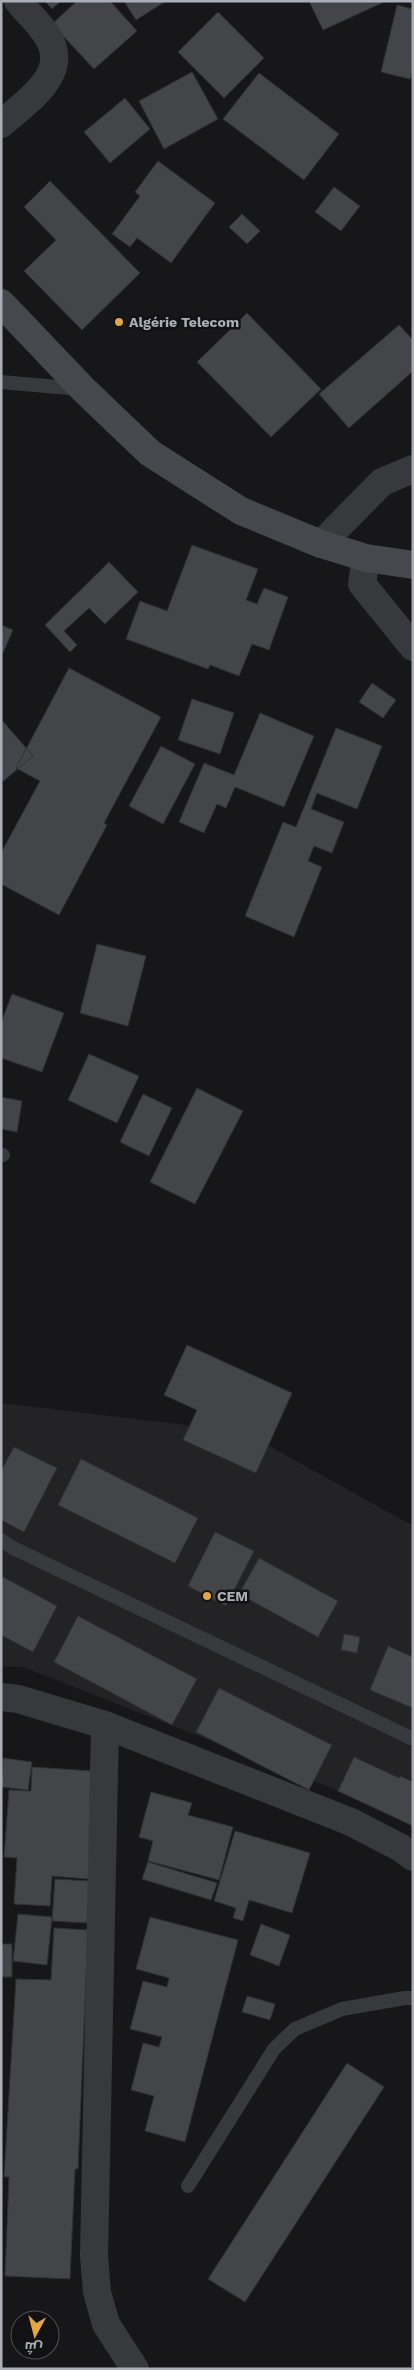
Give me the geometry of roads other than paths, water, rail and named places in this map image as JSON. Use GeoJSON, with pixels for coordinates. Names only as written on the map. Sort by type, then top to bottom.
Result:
{"type":"FeatureCollection","features":[{"type":"Feature","properties":{"kind":"main road"},"geometry":{"type":"LineString","coordinates":[[1,303],[84,390],[150,453],[241,510],[322,544],[366,558],[413,565]]}},
{"type":"Feature","properties":{"kind":"street"},"geometry":{"type":"LineString","coordinates":[[1,124],[47,83],[54,67],[54,50],[47,34],[18,1]]}},
{"type":"Feature","properties":{"kind":"street"},"geometry":{"type":"LineString","coordinates":[[322,544],[382,482],[413,469]]}},
{"type":"Feature","properties":{"kind":"street"},"geometry":{"type":"LineString","coordinates":[[366,558],[362,584],[413,647]]}},
{"type":"Feature","properties":{"kind":"street"},"geometry":{"type":"LineString","coordinates":[[1,1697],[18,1699],[105,1725],[351,1822],[401,1848],[413,1857]]}},
{"type":"Feature","properties":{"kind":"street"},"geometry":{"type":"LineString","coordinates":[[105,1725],[94,2256],[97,2292],[106,2324],[135,2369]]}},
{"type":"Feature","properties":{"kind":"lane"},"geometry":{"type":"LineString","coordinates":[[1,382],[84,390]]}},
{"type":"Feature","properties":{"kind":"lane"},"geometry":{"type":"LineString","coordinates":[[1,1540],[13,1548],[413,1739]]}},
{"type":"Feature","properties":{"kind":"lane"},"geometry":{"type":"LineString","coordinates":[[188,2186],[274,2049],[295,2028],[342,2009],[413,1998]]}},
{"type":"Feature","properties":{"kind":"place","name":"Algérie Telecom"},"geometry":{"type":"Point","coordinates":[119,322]}},
{"type":"Feature","properties":{"kind":"place","name":"CEM"},"geometry":{"type":"Point","coordinates":[207,1596]}}]}
